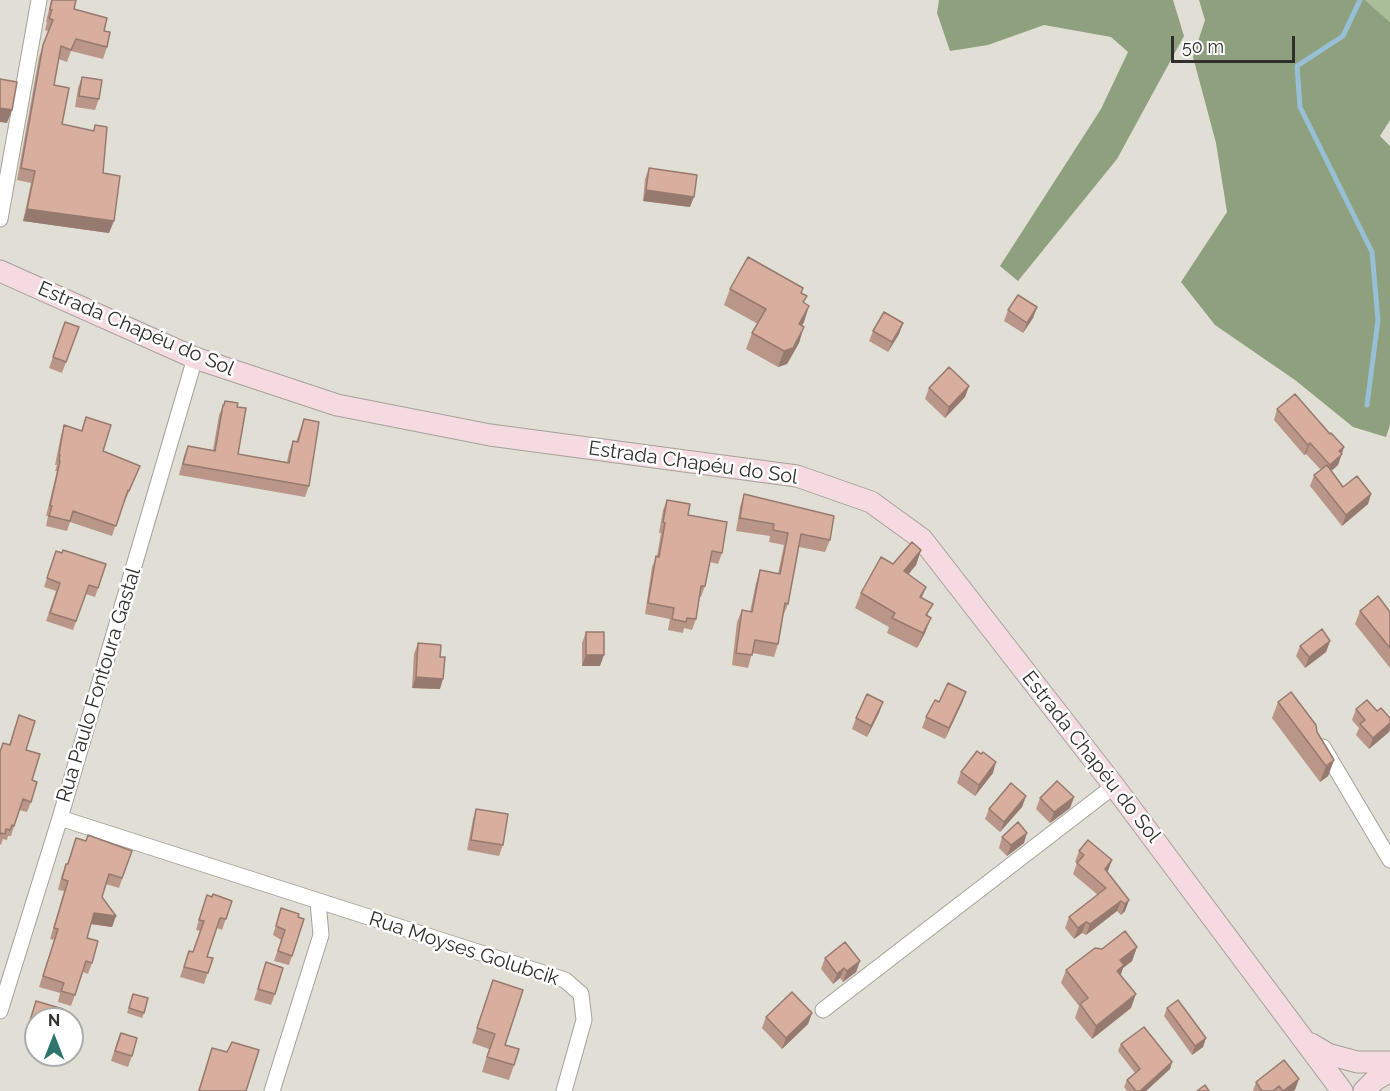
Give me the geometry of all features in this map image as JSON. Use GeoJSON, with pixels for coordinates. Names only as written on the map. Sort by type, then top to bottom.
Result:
{"type":"FeatureCollection","features":[{"type":"Feature","properties":{"kind":"main road","name":"Estrada Chapéu do Sol"},"geometry":{"type":"LineString","coordinates":[[0,271],[195,358],[337,405],[489,435],[797,476],[871,502],[922,539],[1114,786],[1342,1091]]}},
{"type":"Feature","properties":{"kind":"main road"},"geometry":{"type":"LineString","coordinates":[[1304,1039],[1328,1054],[1357,1062],[1390,1062]]}},
{"type":"Feature","properties":{"kind":"main road"},"geometry":{"type":"LineString","coordinates":[[1364,1091],[1375,1080],[1390,1071]]}},
{"type":"Feature","properties":{"kind":"street"},"geometry":{"type":"LineString","coordinates":[[0,219],[39,0]]}},
{"type":"Feature","properties":{"kind":"street","name":"Rua Paulo Fontoura Gastal"},"geometry":{"type":"LineString","coordinates":[[0,1011],[60,818],[195,358]]}},
{"type":"Feature","properties":{"kind":"street"},"geometry":{"type":"LineString","coordinates":[[1320,743],[1390,860]]}},
{"type":"Feature","properties":{"kind":"street"},"geometry":{"type":"LineString","coordinates":[[823,1010],[1114,786]]}},
{"type":"Feature","properties":{"kind":"street","name":"Rua Moyses Golubcik"},"geometry":{"type":"LineString","coordinates":[[60,818],[565,980],[581,994],[584,1020],[564,1091]]}},
{"type":"Feature","properties":{"kind":"street"},"geometry":{"type":"LineString","coordinates":[[272,1091],[321,935],[318,902]]}},
{"type":"Feature","properties":{"kind":"green space"},"geometry":{"type":"Polygon","coordinates":[[[939,0],[1173,0],[1184,36],[1117,159],[1018,281],[1000,266],[1101,109],[1128,52],[1111,37],[1044,25],[988,45],[950,51],[937,13],[939,0]]]}},
{"type":"Feature","properties":{"kind":"green space"},"geometry":{"type":"Polygon","coordinates":[[[1199,0],[1365,0],[1390,22],[1390,120],[1380,136],[1390,146],[1390,425],[1386,437],[1353,427],[1295,380],[1215,325],[1181,282],[1227,212],[1216,143],[1193,57],[1205,20],[1199,0]]]}},
{"type":"Feature","properties":{"kind":"green space"},"geometry":{"type":"Polygon","coordinates":[[[1365,0],[1390,0],[1390,22],[1365,0]]]}},
{"type":"Feature","properties":{"kind":"building"},"geometry":{"type":"Polygon","coordinates":[[[52,0],[76,0],[74,9],[107,18],[104,31],[110,32],[107,47],[76,39],[71,50],[61,46],[54,85],[69,88],[62,124],[94,131],[95,125],[107,127],[103,173],[120,176],[114,221],[27,209],[35,171],[21,168],[43,45],[53,20],[49,18],[52,0]]]}},
{"type":"Feature","properties":{"kind":"building"},"geometry":{"type":"Polygon","coordinates":[[[82,77],[102,80],[99,99],[79,96],[82,77]]]}},
{"type":"Feature","properties":{"kind":"building"},"geometry":{"type":"Polygon","coordinates":[[[0,79],[17,82],[12,110],[0,108],[0,79]]]}},
{"type":"Feature","properties":{"kind":"building"},"geometry":{"type":"Polygon","coordinates":[[[649,168],[697,175],[694,197],[646,190],[649,168]]]}},
{"type":"Feature","properties":{"kind":"building"},"geometry":{"type":"Polygon","coordinates":[[[748,257],[803,288],[801,293],[807,296],[803,302],[809,306],[799,324],[804,327],[793,348],[784,351],[752,333],[766,309],[730,289],[748,257]]]}},
{"type":"Feature","properties":{"kind":"building"},"geometry":{"type":"Polygon","coordinates":[[[1018,295],[1037,307],[1027,323],[1008,310],[1018,295]]]}},
{"type":"Feature","properties":{"kind":"building"},"geometry":{"type":"Polygon","coordinates":[[[884,312],[903,323],[892,342],[873,331],[884,312]]]}},
{"type":"Feature","properties":{"kind":"building"},"geometry":{"type":"Polygon","coordinates":[[[65,322],[79,327],[66,362],[53,357],[65,322]]]}},
{"type":"Feature","properties":{"kind":"building"},"geometry":{"type":"Polygon","coordinates":[[[949,367],[969,386],[949,407],[929,388],[949,367]]]}},
{"type":"Feature","properties":{"kind":"building"},"geometry":{"type":"Polygon","coordinates":[[[1295,394],[1344,447],[1339,451],[1342,454],[1330,465],[1310,443],[1308,445],[1277,409],[1295,394]]]}},
{"type":"Feature","properties":{"kind":"building"},"geometry":{"type":"Polygon","coordinates":[[[225,401],[238,403],[237,407],[246,408],[238,454],[289,463],[293,441],[298,442],[304,419],[319,422],[309,486],[183,464],[188,446],[215,451],[225,401]]]}},
{"type":"Feature","properties":{"kind":"building"},"geometry":{"type":"Polygon","coordinates":[[[86,417],[111,425],[103,451],[140,466],[128,490],[116,526],[73,511],[70,521],[49,516],[60,461],[64,425],[82,431],[86,417]]]}},
{"type":"Feature","properties":{"kind":"building"},"geometry":{"type":"Polygon","coordinates":[[[1327,465],[1343,487],[1357,476],[1371,494],[1346,515],[1314,475],[1327,465]]]}},
{"type":"Feature","properties":{"kind":"building"},"geometry":{"type":"Polygon","coordinates":[[[744,494],[834,516],[830,540],[801,534],[778,644],[755,640],[752,655],[736,653],[742,610],[752,612],[760,570],[780,574],[788,533],[773,530],[774,524],[740,518],[744,494]]]}},
{"type":"Feature","properties":{"kind":"building"},"geometry":{"type":"Polygon","coordinates":[[[667,500],[690,504],[688,515],[727,522],[722,553],[712,551],[705,586],[701,586],[696,619],[687,618],[686,622],[672,619],[674,608],[648,603],[656,556],[659,557],[667,500]]]}},
{"type":"Feature","properties":{"kind":"building"},"geometry":{"type":"Polygon","coordinates":[[[912,542],[921,550],[904,571],[926,587],[920,597],[933,604],[926,615],[931,618],[923,633],[892,618],[895,613],[861,593],[881,557],[893,564],[912,542]]]}},
{"type":"Feature","properties":{"kind":"building"},"geometry":{"type":"Polygon","coordinates":[[[63,550],[106,564],[98,588],[89,585],[76,621],[50,613],[60,583],[47,578],[56,551],[62,553],[63,550]]]}},
{"type":"Feature","properties":{"kind":"building"},"geometry":{"type":"Polygon","coordinates":[[[1378,596],[1390,612],[1390,648],[1360,611],[1378,596]]]}},
{"type":"Feature","properties":{"kind":"building"},"geometry":{"type":"Polygon","coordinates":[[[1322,629],[1330,641],[1309,657],[1300,646],[1322,629]]]}},
{"type":"Feature","properties":{"kind":"building"},"geometry":{"type":"Polygon","coordinates":[[[586,632],[604,632],[604,655],[586,655],[586,632]]]}},
{"type":"Feature","properties":{"kind":"building"},"geometry":{"type":"Polygon","coordinates":[[[418,643],[441,645],[440,657],[445,657],[443,679],[416,677],[418,643]]]}},
{"type":"Feature","properties":{"kind":"building"},"geometry":{"type":"Polygon","coordinates":[[[948,683],[966,692],[949,728],[926,717],[935,700],[939,702],[948,683]]]}},
{"type":"Feature","properties":{"kind":"building"},"geometry":{"type":"Polygon","coordinates":[[[1291,692],[1316,725],[1317,732],[1334,760],[1326,766],[1278,702],[1291,692]]]}},
{"type":"Feature","properties":{"kind":"building"},"geometry":{"type":"Polygon","coordinates":[[[867,694],[883,702],[871,726],[856,718],[867,694]]]}},
{"type":"Feature","properties":{"kind":"building"},"geometry":{"type":"Polygon","coordinates":[[[1367,700],[1377,711],[1381,708],[1390,718],[1390,723],[1373,738],[1360,724],[1365,720],[1356,709],[1367,700]]]}},
{"type":"Feature","properties":{"kind":"building"},"geometry":{"type":"Polygon","coordinates":[[[19,715],[35,721],[26,750],[40,754],[32,780],[37,782],[31,802],[23,799],[14,826],[12,825],[10,830],[6,829],[5,834],[0,835],[0,752],[3,743],[10,745],[19,715]]]}},
{"type":"Feature","properties":{"kind":"building"},"geometry":{"type":"Polygon","coordinates":[[[977,751],[981,754],[983,752],[996,762],[979,785],[961,772],[977,751]]]}},
{"type":"Feature","properties":{"kind":"building"},"geometry":{"type":"Polygon","coordinates":[[[1057,781],[1074,797],[1054,812],[1040,798],[1057,781]]]}},
{"type":"Feature","properties":{"kind":"building"},"geometry":{"type":"Polygon","coordinates":[[[1011,783],[1026,796],[1004,822],[989,809],[1011,783]]]}},
{"type":"Feature","properties":{"kind":"building"},"geometry":{"type":"Polygon","coordinates":[[[476,809],[508,814],[503,845],[471,840],[476,809]]]}},
{"type":"Feature","properties":{"kind":"building"},"geometry":{"type":"Polygon","coordinates":[[[1018,822],[1027,833],[1011,845],[1002,837],[1018,822]]]}},
{"type":"Feature","properties":{"kind":"building"},"geometry":{"type":"Polygon","coordinates":[[[88,835],[132,851],[122,878],[109,874],[102,897],[116,916],[94,913],[87,938],[98,941],[92,963],[86,961],[75,995],[61,991],[64,983],[43,976],[58,929],[54,928],[68,881],[62,879],[66,864],[68,864],[76,838],[86,841],[88,835]]]}},
{"type":"Feature","properties":{"kind":"building"},"geometry":{"type":"Polygon","coordinates":[[[1088,840],[1112,860],[1105,869],[1129,900],[1125,904],[1121,901],[1090,924],[1086,922],[1078,928],[1069,917],[1106,888],[1077,863],[1084,855],[1079,851],[1088,840]]]}},
{"type":"Feature","properties":{"kind":"building"},"geometry":{"type":"Polygon","coordinates":[[[213,894],[232,901],[226,919],[220,918],[207,957],[213,958],[208,973],[184,967],[189,951],[193,952],[204,921],[199,920],[207,895],[212,897],[213,894]]]}},
{"type":"Feature","properties":{"kind":"building"},"geometry":{"type":"Polygon","coordinates":[[[281,908],[299,914],[298,917],[304,919],[292,956],[278,951],[285,930],[276,926],[281,908]]]}},
{"type":"Feature","properties":{"kind":"building"},"geometry":{"type":"Polygon","coordinates":[[[1125,931],[1137,947],[1120,960],[1124,965],[1117,971],[1136,994],[1096,1026],[1080,1004],[1088,998],[1066,970],[1095,948],[1102,949],[1125,931]]]}},
{"type":"Feature","properties":{"kind":"building"},"geometry":{"type":"Polygon","coordinates":[[[845,942],[860,961],[847,971],[844,968],[837,974],[825,958],[845,942]]]}},
{"type":"Feature","properties":{"kind":"building"},"geometry":{"type":"Polygon","coordinates":[[[266,962],[283,968],[275,994],[258,989],[266,962]]]}},
{"type":"Feature","properties":{"kind":"building"},"geometry":{"type":"Polygon","coordinates":[[[493,980],[523,990],[505,1045],[519,1049],[514,1065],[487,1057],[495,1034],[477,1028],[493,980]]]}},
{"type":"Feature","properties":{"kind":"building"},"geometry":{"type":"Polygon","coordinates":[[[792,992],[812,1013],[786,1038],[766,1017],[792,992]]]}},
{"type":"Feature","properties":{"kind":"building"},"geometry":{"type":"Polygon","coordinates":[[[133,994],[148,998],[144,1013],[129,1008],[133,994]]]}},
{"type":"Feature","properties":{"kind":"building"},"geometry":{"type":"Polygon","coordinates":[[[1178,1000],[1206,1038],[1195,1046],[1167,1008],[1178,1000]]]}},
{"type":"Feature","properties":{"kind":"building"},"geometry":{"type":"Polygon","coordinates":[[[36,1001],[56,1007],[34,1007],[36,1001]]]}},
{"type":"Feature","properties":{"kind":"building"},"geometry":{"type":"Polygon","coordinates":[[[1144,1027],[1172,1062],[1140,1091],[1136,1091],[1127,1080],[1140,1069],[1121,1044],[1144,1027]]]}},
{"type":"Feature","properties":{"kind":"building"},"geometry":{"type":"Polygon","coordinates":[[[121,1033],[137,1038],[132,1056],[115,1051],[121,1033]]]}},
{"type":"Feature","properties":{"kind":"building"},"geometry":{"type":"Polygon","coordinates":[[[232,1042],[259,1050],[246,1091],[199,1091],[212,1048],[227,1052],[232,1042]]]}},
{"type":"Feature","properties":{"kind":"building"},"geometry":{"type":"Polygon","coordinates":[[[1284,1060],[1299,1079],[1283,1091],[1279,1086],[1273,1091],[1262,1091],[1256,1082],[1284,1060]]]}},
{"type":"Feature","properties":{"kind":"building"},"geometry":{"type":"Polygon","coordinates":[[[1205,1085],[1209,1091],[1197,1091],[1205,1085]]]}},
{"type":"Feature","properties":{"kind":"waterway"},"geometry":{"type":"LineString","coordinates":[[1360,0],[1343,36],[1297,66],[1300,107],[1372,252],[1378,320],[1367,405]]}}]}
